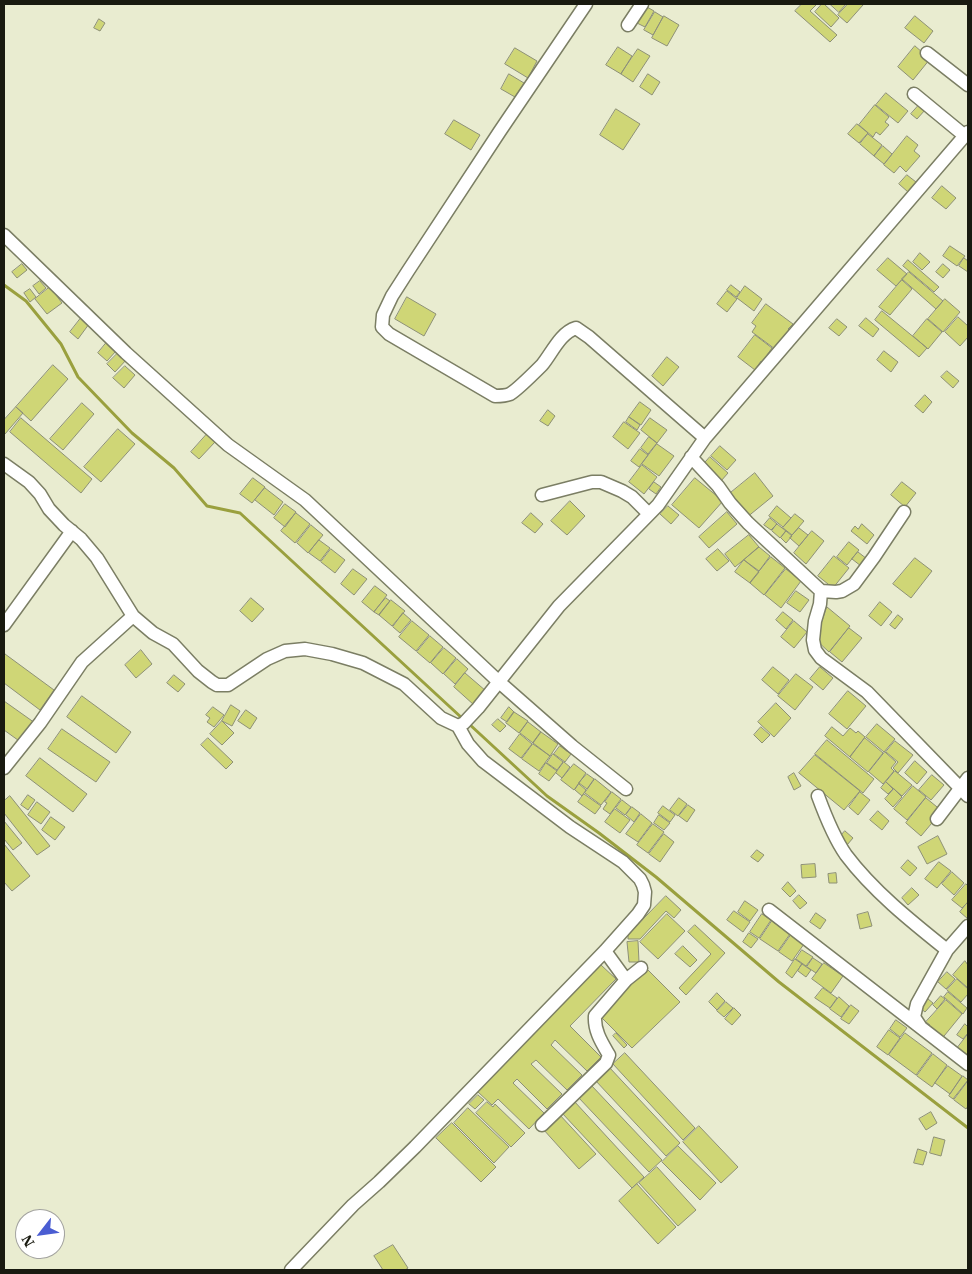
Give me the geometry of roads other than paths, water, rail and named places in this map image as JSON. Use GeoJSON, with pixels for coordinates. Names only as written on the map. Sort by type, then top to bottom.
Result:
{"type":"FeatureCollection","features":[{"type":"Feature","properties":{"kind":"street"},"geometry":{"type":"LineString","coordinates":[[586,4],[392,296],[383,315],[382,326],[389,334],[495,396],[512,393],[542,364],[566,334],[576,328],[589,337],[705,438]]}},
{"type":"Feature","properties":{"kind":"street"},"geometry":{"type":"LineString","coordinates":[[628,25],[642,4]]}},
{"type":"Feature","properties":{"kind":"street"},"geometry":{"type":"LineString","coordinates":[[926,53],[968,86]]}},
{"type":"Feature","properties":{"kind":"street"},"geometry":{"type":"LineString","coordinates":[[461,724],[478,708],[559,606],[658,504],[705,438],[967,134],[914,94]]}},
{"type":"Feature","properties":{"kind":"street"},"geometry":{"type":"LineString","coordinates":[[4,235],[126,353],[220,439],[304,500],[498,681],[572,746],[626,789]]}},
{"type":"Feature","properties":{"kind":"street"},"geometry":{"type":"LineString","coordinates":[[691,457],[748,523],[821,592],[842,591],[854,584],[904,512]]}},
{"type":"Feature","properties":{"kind":"street"},"geometry":{"type":"LineString","coordinates":[[4,464],[29,482],[40,494],[49,510],[81,539],[97,558],[133,616],[152,633],[173,644],[198,671],[217,685],[228,685],[267,659],[285,651],[304,649],[332,654],[363,663],[404,684],[441,718],[461,724]]}},
{"type":"Feature","properties":{"kind":"street"},"geometry":{"type":"LineString","coordinates":[[542,495],[592,482],[601,482],[632,497],[649,514]]}},
{"type":"Feature","properties":{"kind":"street"},"geometry":{"type":"LineString","coordinates":[[4,625],[72,531]]}},
{"type":"Feature","properties":{"kind":"street"},"geometry":{"type":"LineString","coordinates":[[821,592],[820,604],[815,620],[813,640],[815,650],[821,658],[867,692],[964,792]]}},
{"type":"Feature","properties":{"kind":"street"},"geometry":{"type":"LineString","coordinates":[[4,768],[40,723],[82,662],[133,616]]}},
{"type":"Feature","properties":{"kind":"street"},"geometry":{"type":"LineString","coordinates":[[291,1270],[353,1205],[415,1147],[605,951],[644,905],[645,892],[640,879],[624,862],[570,826],[483,761],[468,744],[461,724]]}},
{"type":"Feature","properties":{"kind":"street"},"geometry":{"type":"LineString","coordinates":[[937,819],[964,792],[968,778]]}},
{"type":"Feature","properties":{"kind":"street"},"geometry":{"type":"LineString","coordinates":[[818,796],[825,817],[845,854],[887,899],[947,950]]}},
{"type":"Feature","properties":{"kind":"street"},"geometry":{"type":"LineString","coordinates":[[769,910],[968,1064]]}},
{"type":"Feature","properties":{"kind":"street"},"geometry":{"type":"LineString","coordinates":[[920,1026],[914,1017],[918,1004],[947,950],[968,926]]}},
{"type":"Feature","properties":{"kind":"street"},"geometry":{"type":"LineString","coordinates":[[605,951],[626,980]]}},
{"type":"Feature","properties":{"kind":"street"},"geometry":{"type":"LineString","coordinates":[[542,1125],[606,1063],[609,1055],[599,1040],[594,1022],[595,1016],[626,980],[641,968]]}},
{"type":"Feature","properties":{"kind":"waterway"},"geometry":{"type":"LineString","coordinates":[[4,285],[26,301],[61,344],[78,377],[132,433],[174,468],[207,506],[240,513],[463,719]]}},
{"type":"Feature","properties":{"kind":"waterway"},"geometry":{"type":"LineString","coordinates":[[468,723],[547,796],[656,877],[779,982],[968,1128]]}}]}
